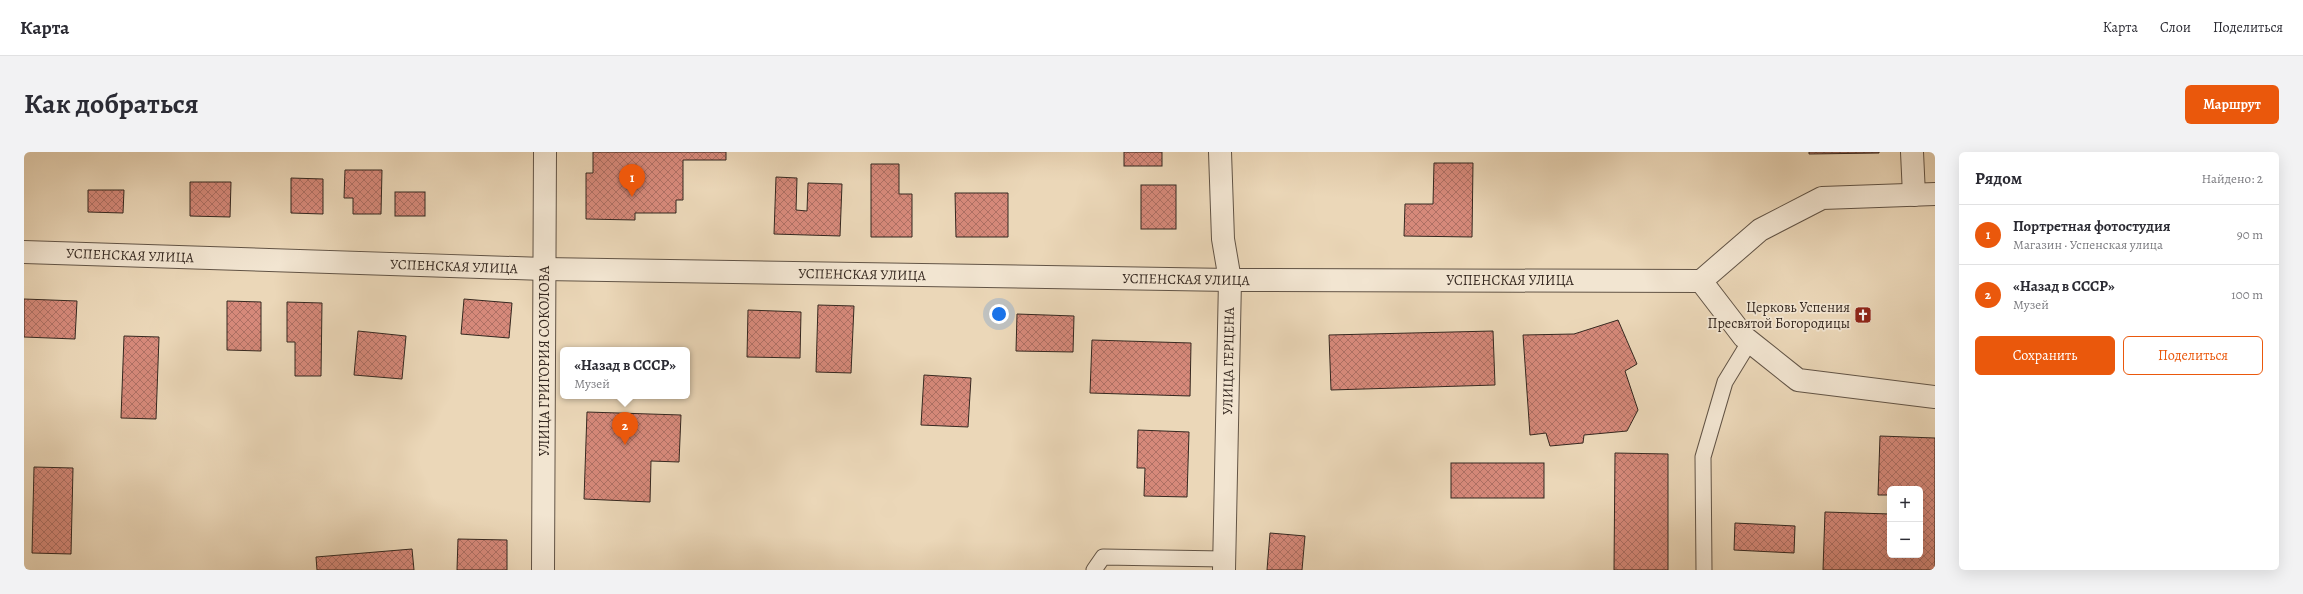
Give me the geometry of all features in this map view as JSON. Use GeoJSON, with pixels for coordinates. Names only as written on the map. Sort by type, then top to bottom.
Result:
{"type":"FeatureCollection","features":[{"type":"Feature","properties":{"kind":"street","name":"УЛИЦА ГРИГОРИЯ СОКОЛОВА"},"geometry":{"type":"LineString","coordinates":[[543,570],[545,152]]}},
{"type":"Feature","properties":{"kind":"street","name":"УЛИЦА ГЕРЦЕНА"},"geometry":{"type":"LineString","coordinates":[[1220,152],[1223,239],[1230,280],[1224,564]]}},
{"type":"Feature","properties":{"kind":"street"},"geometry":{"type":"LineString","coordinates":[[1912,152],[1914,195]]}},
{"type":"Feature","properties":{"kind":"street"},"geometry":{"type":"LineString","coordinates":[[1935,194],[1822,198],[1760,230],[1701,281],[1744,337],[1798,380],[1935,397]]}},
{"type":"Feature","properties":{"kind":"street","name":"УСПЕНСКАЯ УЛИЦА"},"geometry":{"type":"LineString","coordinates":[[24,252],[544,269],[1230,280],[1701,281]]}},
{"type":"Feature","properties":{"kind":"lane"},"geometry":{"type":"LineString","coordinates":[[1704,570],[1703,457],[1725,382],[1750,341]]}},
{"type":"Feature","properties":{"kind":"lane"},"geometry":{"type":"LineString","coordinates":[[1094,570],[1103,557],[1224,564]]}},
{"type":"Feature","properties":{"kind":"building"},"geometry":{"type":"Polygon","coordinates":[[[593,152],[726,152],[726,160],[683,160],[683,200],[676,200],[676,213],[635,213],[635,220],[586,219],[586,173],[593,173],[593,152]]]}},
{"type":"Feature","properties":{"kind":"building"},"geometry":{"type":"Polygon","coordinates":[[[1124,152],[1162,152],[1162,166],[1124,166],[1124,152]]]}},
{"type":"Feature","properties":{"kind":"building"},"geometry":{"type":"Polygon","coordinates":[[[1809,152],[1879,152],[1879,153],[1809,154],[1809,152]]]}},
{"type":"Feature","properties":{"kind":"building"},"geometry":{"type":"Polygon","coordinates":[[[1434,163],[1473,163],[1472,237],[1404,236],[1405,204],[1433,204],[1434,163]]]}},
{"type":"Feature","properties":{"kind":"building"},"geometry":{"type":"Polygon","coordinates":[[[871,164],[899,164],[899,194],[912,194],[912,237],[871,237],[871,164]]]}},
{"type":"Feature","properties":{"kind":"building"},"geometry":{"type":"Polygon","coordinates":[[[345,170],[382,170],[381,214],[353,214],[353,198],[344,198],[345,170]]]}},
{"type":"Feature","properties":{"kind":"building"},"geometry":{"type":"Polygon","coordinates":[[[776,177],[797,178],[796,210],[807,211],[808,183],[842,184],[840,236],[774,234],[776,177]]]}},
{"type":"Feature","properties":{"kind":"building"},"geometry":{"type":"Polygon","coordinates":[[[291,178],[323,179],[323,214],[291,213],[291,178]]]}},
{"type":"Feature","properties":{"kind":"building"},"geometry":{"type":"Polygon","coordinates":[[[190,182],[231,182],[230,217],[190,216],[190,182]]]}},
{"type":"Feature","properties":{"kind":"building"},"geometry":{"type":"Polygon","coordinates":[[[1141,185],[1176,185],[1176,229],[1141,229],[1141,185]]]}},
{"type":"Feature","properties":{"kind":"building"},"geometry":{"type":"Polygon","coordinates":[[[88,190],[124,190],[123,213],[88,212],[88,190]]]}},
{"type":"Feature","properties":{"kind":"building"},"geometry":{"type":"Polygon","coordinates":[[[395,192],[425,192],[425,216],[395,216],[395,192]]]}},
{"type":"Feature","properties":{"kind":"building"},"geometry":{"type":"Polygon","coordinates":[[[955,193],[1008,193],[1008,237],[956,237],[955,193]]]}},
{"type":"Feature","properties":{"kind":"building"},"geometry":{"type":"Polygon","coordinates":[[[24,299],[77,301],[75,339],[24,337],[24,299]]]}},
{"type":"Feature","properties":{"kind":"building"},"geometry":{"type":"Polygon","coordinates":[[[464,299],[512,303],[509,338],[461,334],[464,299]]]}},
{"type":"Feature","properties":{"kind":"building"},"geometry":{"type":"Polygon","coordinates":[[[227,301],[261,302],[261,351],[227,350],[227,301]]]}},
{"type":"Feature","properties":{"kind":"building"},"geometry":{"type":"Polygon","coordinates":[[[287,302],[322,303],[321,376],[295,376],[295,342],[287,342],[287,302]]]}},
{"type":"Feature","properties":{"kind":"building"},"geometry":{"type":"Polygon","coordinates":[[[818,305],[854,306],[851,373],[816,372],[818,305]]]}},
{"type":"Feature","properties":{"kind":"building"},"geometry":{"type":"Polygon","coordinates":[[[748,310],[801,312],[800,358],[747,357],[748,310]]]}},
{"type":"Feature","properties":{"kind":"building"},"geometry":{"type":"Polygon","coordinates":[[[1017,314],[1074,316],[1073,352],[1016,351],[1017,314]]]}},
{"type":"Feature","properties":{"kind":"building"},"geometry":{"type":"Polygon","coordinates":[[[1618,320],[1637,364],[1625,371],[1638,410],[1627,431],[1584,435],[1583,443],[1550,446],[1546,433],[1530,435],[1523,335],[1574,334],[1618,320]]]}},
{"type":"Feature","properties":{"kind":"building"},"geometry":{"type":"Polygon","coordinates":[[[358,331],[406,336],[402,379],[354,375],[358,331]]]}},
{"type":"Feature","properties":{"kind":"building"},"geometry":{"type":"Polygon","coordinates":[[[1493,331],[1495,385],[1331,390],[1329,335],[1493,331]]]}},
{"type":"Feature","properties":{"kind":"building"},"geometry":{"type":"Polygon","coordinates":[[[124,336],[159,337],[156,419],[121,418],[124,336]]]}},
{"type":"Feature","properties":{"kind":"building"},"geometry":{"type":"Polygon","coordinates":[[[1092,340],[1191,343],[1190,396],[1090,393],[1092,340]]]}},
{"type":"Feature","properties":{"kind":"building"},"geometry":{"type":"Polygon","coordinates":[[[924,375],[971,378],[968,427],[921,425],[924,375]]]}},
{"type":"Feature","properties":{"kind":"building"},"geometry":{"type":"Polygon","coordinates":[[[587,412],[681,415],[679,462],[651,461],[650,502],[584,499],[587,412]]]}},
{"type":"Feature","properties":{"kind":"building"},"geometry":{"type":"Polygon","coordinates":[[[1138,430],[1189,432],[1187,497],[1144,496],[1145,468],[1137,468],[1138,430]]]}},
{"type":"Feature","properties":{"kind":"building"},"geometry":{"type":"Polygon","coordinates":[[[1880,436],[1935,438],[1935,570],[1823,570],[1825,512],[1887,514],[1887,558],[1923,558],[1923,486],[1887,486],[1887,495],[1878,495],[1880,436]]]}},
{"type":"Feature","properties":{"kind":"building"},"geometry":{"type":"Polygon","coordinates":[[[1615,453],[1668,454],[1668,570],[1614,570],[1615,453]]]}},
{"type":"Feature","properties":{"kind":"building"},"geometry":{"type":"Polygon","coordinates":[[[1451,463],[1544,463],[1544,498],[1451,498],[1451,463]]]}},
{"type":"Feature","properties":{"kind":"building"},"geometry":{"type":"Polygon","coordinates":[[[34,467],[73,468],[71,554],[32,553],[34,467]]]}},
{"type":"Feature","properties":{"kind":"building"},"geometry":{"type":"Polygon","coordinates":[[[1735,523],[1795,526],[1794,553],[1734,550],[1735,523]]]}},
{"type":"Feature","properties":{"kind":"building"},"geometry":{"type":"Polygon","coordinates":[[[1270,533],[1305,536],[1302,570],[1267,570],[1270,533]]]}},
{"type":"Feature","properties":{"kind":"building"},"geometry":{"type":"Polygon","coordinates":[[[458,539],[507,540],[507,570],[457,570],[458,539]]]}},
{"type":"Feature","properties":{"kind":"building"},"geometry":{"type":"Polygon","coordinates":[[[412,549],[414,570],[317,570],[316,557],[412,549]]]}},
{"type":"Feature","properties":{"kind":"place","name":"Портретная фотостудия"},"geometry":{"type":"Point","coordinates":[632,197]}},
{"type":"Feature","properties":{"kind":"place","name":"Церковь Успения Пресвятой Богородицы"},"geometry":{"type":"Point","coordinates":[1863,315]}},
{"type":"Feature","properties":{"kind":"place","name":"«Назад в СССР»"},"geometry":{"type":"Point","coordinates":[625,445]}}]}
